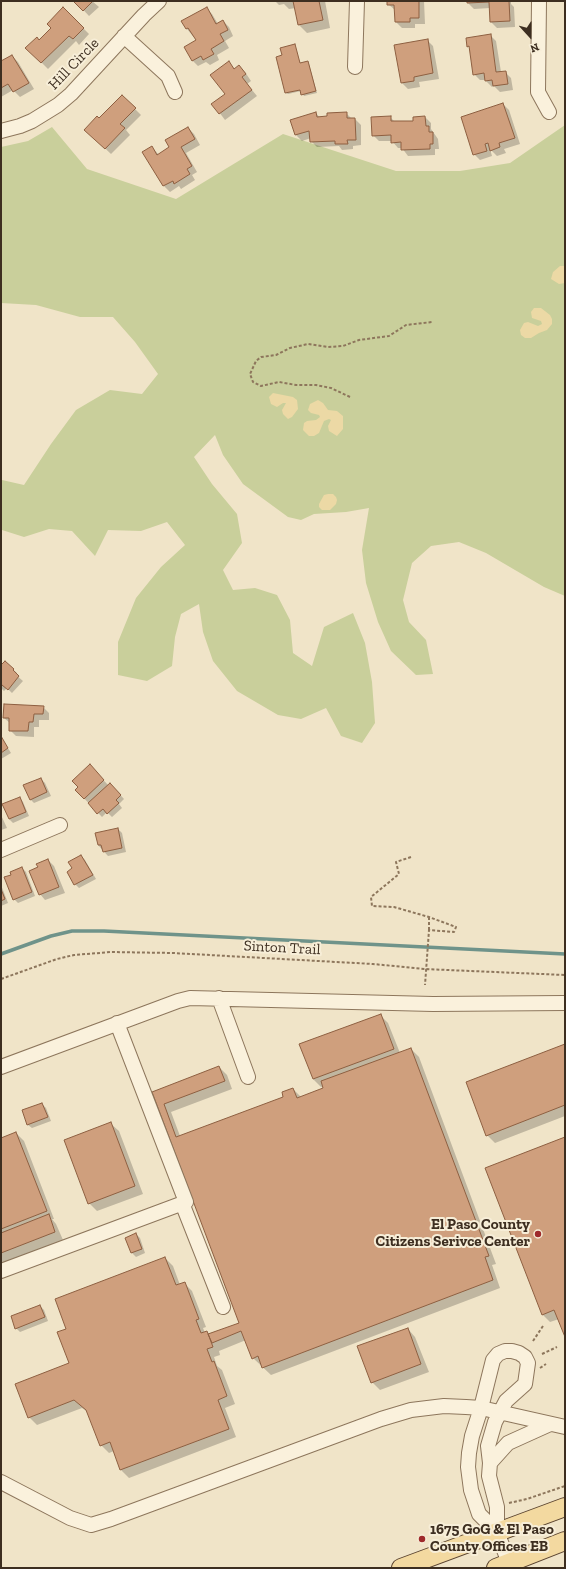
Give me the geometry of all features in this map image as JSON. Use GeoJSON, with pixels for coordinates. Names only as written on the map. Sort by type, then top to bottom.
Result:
{"type":"FeatureCollection","features":[{"type":"Feature","properties":{"kind":"main road"},"geometry":{"type":"LineString","coordinates":[[401,1568],[565,1506]]}},
{"type":"Feature","properties":{"kind":"main road"},"geometry":{"type":"LineString","coordinates":[[506,1566],[565,1541]]}},
{"type":"Feature","properties":{"kind":"street","name":"Hill Circle"},"geometry":{"type":"LineString","coordinates":[[1,131],[32,121],[58,105],[71,94],[124,36],[159,1]]}},
{"type":"Feature","properties":{"kind":"street"},"geometry":{"type":"LineString","coordinates":[[355,67],[357,1]]}},
{"type":"Feature","properties":{"kind":"street"},"geometry":{"type":"LineString","coordinates":[[539,1],[538,92],[549,112]]}},
{"type":"Feature","properties":{"kind":"street"},"geometry":{"type":"LineString","coordinates":[[124,36],[168,76],[175,92]]}},
{"type":"Feature","properties":{"kind":"street"},"geometry":{"type":"LineString","coordinates":[[1,850],[60,825]]}},
{"type":"Feature","properties":{"kind":"street"},"geometry":{"type":"LineString","coordinates":[[1,1066],[178,1001],[190,998],[433,1004],[565,1003]]}},
{"type":"Feature","properties":{"kind":"street"},"geometry":{"type":"LineString","coordinates":[[219,998],[248,1077]]}},
{"type":"Feature","properties":{"kind":"street"},"geometry":{"type":"LineString","coordinates":[[1,1271],[186,1202],[117,1023]]}},
{"type":"Feature","properties":{"kind":"street"},"geometry":{"type":"LineString","coordinates":[[182,1204],[223,1307]]}},
{"type":"Feature","properties":{"kind":"street"},"geometry":{"type":"LineString","coordinates":[[497,1532],[478,1514],[470,1490],[469,1452],[493,1360],[498,1354],[505,1351],[512,1351],[525,1357],[528,1363],[525,1384],[506,1401],[495,1422],[488,1446],[490,1463],[489,1476],[497,1507],[497,1532],[506,1566]]}},
{"type":"Feature","properties":{"kind":"street"},"geometry":{"type":"LineString","coordinates":[[1,1482],[83,1524],[97,1524],[399,1413],[427,1407],[444,1406],[481,1408],[565,1427]]}},
{"type":"Feature","properties":{"kind":"street"},"geometry":{"type":"LineString","coordinates":[[490,1463],[508,1443],[550,1424]]}},
{"type":"Feature","properties":{"kind":"path"},"geometry":{"type":"LineString","coordinates":[[350,398],[331,388],[316,385],[296,386],[279,382],[261,386],[253,382],[250,374],[256,361],[261,357],[276,355],[290,348],[308,344],[328,347],[343,346],[359,340],[389,336],[406,325],[432,322]]}},
{"type":"Feature","properties":{"kind":"path"},"geometry":{"type":"LineString","coordinates":[[411,857],[396,862],[399,874],[371,897],[372,906],[394,907],[429,917],[456,927],[454,932],[428,930]]}},
{"type":"Feature","properties":{"kind":"path"},"geometry":{"type":"LineString","coordinates":[[425,985],[428,955],[429,917]]}},
{"type":"Feature","properties":{"kind":"path","name":"Sinton Trail"},"geometry":{"type":"LineString","coordinates":[[1,979],[74,955],[111,952],[203,955],[373,964],[426,969],[565,975]]}},
{"type":"Feature","properties":{"kind":"path"},"geometry":{"type":"LineString","coordinates":[[533,1341],[543,1326]]}},
{"type":"Feature","properties":{"kind":"path"},"geometry":{"type":"LineString","coordinates":[[542,1354],[557,1347]]}},
{"type":"Feature","properties":{"kind":"path"},"geometry":{"type":"LineString","coordinates":[[509,1503],[527,1499],[565,1486]]}},
{"type":"Feature","properties":{"kind":"green space"},"geometry":{"type":"Polygon","coordinates":[[[565,125],[565,596],[544,587],[486,553],[459,542],[431,546],[412,563],[403,600],[409,622],[426,640],[433,674],[416,675],[391,651],[378,622],[366,583],[362,550],[369,508],[346,512],[314,514],[301,520],[288,517],[243,484],[223,455],[215,435],[194,457],[212,484],[237,514],[242,543],[223,570],[233,590],[255,588],[277,595],[290,620],[293,653],[312,666],[324,627],[353,613],[365,643],[372,682],[375,723],[362,743],[341,736],[326,708],[301,719],[278,715],[237,691],[213,661],[203,632],[199,604],[181,614],[175,637],[172,666],[147,681],[118,675],[118,642],[136,598],[161,567],[185,545],[167,522],[141,531],[108,530],[95,556],[72,531],[49,529],[24,537],[2,530],[1,456],[2,480],[24,485],[76,410],[110,390],[142,394],[158,374],[135,342],[113,317],[80,317],[36,305],[1,303],[1,147],[28,141],[52,127],[87,169],[176,199],[283,134],[396,171],[460,171],[510,163],[565,125]]]}},
{"type":"Feature","properties":{"kind":"sand"},"geometry":{"type":"Polygon","coordinates":[[[560,266],[565,266],[565,283],[559,284],[551,279],[553,272],[560,266]]]}},
{"type":"Feature","properties":{"kind":"sand"},"geometry":{"type":"Polygon","coordinates":[[[534,308],[541,308],[550,315],[552,324],[547,330],[531,338],[525,338],[521,335],[520,330],[524,323],[528,322],[538,326],[542,324],[541,321],[532,318],[531,312],[534,308]]]}},
{"type":"Feature","properties":{"kind":"sand"},"geometry":{"type":"Polygon","coordinates":[[[273,393],[293,397],[297,400],[298,409],[292,417],[288,419],[283,414],[282,410],[286,403],[283,403],[277,407],[271,404],[269,397],[273,393]]]}},
{"type":"Feature","properties":{"kind":"sand"},"geometry":{"type":"Polygon","coordinates":[[[318,400],[323,403],[328,410],[337,411],[343,416],[343,429],[337,436],[329,431],[328,426],[331,420],[329,419],[324,421],[319,433],[314,436],[309,436],[303,430],[304,423],[307,421],[316,420],[320,417],[319,415],[311,413],[308,410],[310,404],[318,400]]]}},
{"type":"Feature","properties":{"kind":"sand"},"geometry":{"type":"Polygon","coordinates":[[[333,494],[336,497],[336,504],[330,510],[322,510],[319,507],[319,504],[324,495],[333,494]]]}},
{"type":"Feature","properties":{"kind":"building"},"geometry":{"type":"Polygon","coordinates":[[[73,1],[93,1],[83,11],[73,1]]]}},
{"type":"Feature","properties":{"kind":"building"},"geometry":{"type":"Polygon","coordinates":[[[293,1],[319,1],[323,20],[298,25],[293,1]]]}},
{"type":"Feature","properties":{"kind":"building"},"geometry":{"type":"Polygon","coordinates":[[[387,1],[419,1],[419,18],[410,18],[410,22],[395,22],[394,5],[387,5],[387,1]]]}},
{"type":"Feature","properties":{"kind":"building"},"geometry":{"type":"Polygon","coordinates":[[[467,1],[509,1],[510,21],[490,22],[489,2],[467,3],[467,1]]]}},
{"type":"Feature","properties":{"kind":"building"},"geometry":{"type":"Polygon","coordinates":[[[63,7],[84,28],[73,39],[69,36],[41,63],[25,48],[37,37],[39,40],[51,28],[47,24],[63,7]]]}},
{"type":"Feature","properties":{"kind":"building"},"geometry":{"type":"Polygon","coordinates":[[[207,7],[216,24],[223,20],[228,30],[220,34],[224,41],[211,49],[214,54],[203,60],[201,56],[192,61],[184,47],[196,40],[181,21],[207,7]]]}},
{"type":"Feature","properties":{"kind":"building"},"geometry":{"type":"Polygon","coordinates":[[[491,34],[496,72],[506,71],[508,84],[493,86],[492,80],[485,81],[484,73],[473,75],[469,46],[467,47],[466,38],[491,34]]]}},
{"type":"Feature","properties":{"kind":"building"},"geometry":{"type":"Polygon","coordinates":[[[428,39],[433,73],[414,77],[414,81],[401,83],[394,45],[428,39]]]}},
{"type":"Feature","properties":{"kind":"building"},"geometry":{"type":"Polygon","coordinates":[[[295,44],[300,63],[308,61],[316,91],[301,95],[300,90],[285,93],[276,57],[282,55],[280,48],[295,44]]]}},
{"type":"Feature","properties":{"kind":"building"},"geometry":{"type":"Polygon","coordinates":[[[12,55],[29,83],[13,92],[8,84],[1,88],[1,61],[12,55]]]}},
{"type":"Feature","properties":{"kind":"building"},"geometry":{"type":"Polygon","coordinates":[[[229,61],[234,69],[239,65],[246,74],[242,77],[252,90],[219,114],[211,104],[225,94],[210,75],[229,61]]]}},
{"type":"Feature","properties":{"kind":"building"},"geometry":{"type":"Polygon","coordinates":[[[122,95],[136,108],[120,124],[125,128],[105,149],[84,130],[97,116],[99,118],[122,95]]]}},
{"type":"Feature","properties":{"kind":"building"},"geometry":{"type":"Polygon","coordinates":[[[503,103],[515,138],[499,143],[500,147],[490,151],[488,143],[485,144],[487,151],[473,155],[461,117],[503,103]]]}},
{"type":"Feature","properties":{"kind":"building"},"geometry":{"type":"Polygon","coordinates":[[[316,112],[317,117],[327,116],[327,113],[347,112],[347,118],[355,118],[356,140],[347,140],[348,144],[335,144],[335,141],[310,142],[309,131],[295,135],[290,120],[316,112]]]}},
{"type":"Feature","properties":{"kind":"building"},"geometry":{"type":"Polygon","coordinates":[[[391,116],[391,121],[413,121],[413,117],[425,116],[426,126],[429,126],[429,132],[433,132],[433,144],[430,144],[430,149],[401,150],[401,142],[391,143],[391,135],[372,136],[371,117],[391,116]]]}},
{"type":"Feature","properties":{"kind":"building"},"geometry":{"type":"Polygon","coordinates":[[[188,127],[195,139],[181,147],[192,166],[187,169],[190,174],[174,184],[173,181],[163,186],[142,152],[152,146],[157,155],[169,147],[165,140],[188,127]]]}},
{"type":"Feature","properties":{"kind":"building"},"geometry":{"type":"Polygon","coordinates":[[[5,661],[19,676],[8,690],[2,685],[1,686],[1,665],[5,661]]]}},
{"type":"Feature","properties":{"kind":"building"},"geometry":{"type":"Polygon","coordinates":[[[4,704],[44,706],[43,714],[34,714],[33,722],[29,722],[28,731],[9,731],[9,718],[3,718],[4,704]]]}},
{"type":"Feature","properties":{"kind":"building"},"geometry":{"type":"Polygon","coordinates":[[[1,736],[8,748],[1,753],[1,736]]]}},
{"type":"Feature","properties":{"kind":"building"},"geometry":{"type":"Polygon","coordinates":[[[90,764],[104,780],[84,799],[75,790],[78,787],[72,781],[90,764]]]}},
{"type":"Feature","properties":{"kind":"building"},"geometry":{"type":"Polygon","coordinates":[[[41,778],[47,792],[30,800],[23,785],[41,778]]]}},
{"type":"Feature","properties":{"kind":"building"},"geometry":{"type":"Polygon","coordinates":[[[110,783],[121,795],[116,800],[119,803],[107,814],[103,809],[97,814],[88,803],[110,783]]]}},
{"type":"Feature","properties":{"kind":"building"},"geometry":{"type":"Polygon","coordinates":[[[20,797],[26,812],[9,819],[2,804],[20,797]]]}},
{"type":"Feature","properties":{"kind":"building"},"geometry":{"type":"Polygon","coordinates":[[[118,828],[122,848],[103,852],[101,845],[98,845],[95,833],[118,828]]]}},
{"type":"Feature","properties":{"kind":"building"},"geometry":{"type":"Polygon","coordinates":[[[81,855],[93,875],[74,885],[67,872],[72,868],[68,862],[81,855]]]}},
{"type":"Feature","properties":{"kind":"building"},"geometry":{"type":"Polygon","coordinates":[[[48,859],[59,887],[39,895],[29,871],[38,867],[36,864],[48,859]]]}},
{"type":"Feature","properties":{"kind":"building"},"geometry":{"type":"Polygon","coordinates":[[[22,867],[32,892],[13,900],[4,877],[11,875],[10,872],[22,867]]]}},
{"type":"Feature","properties":{"kind":"building"},"geometry":{"type":"Polygon","coordinates":[[[1,889],[5,899],[1,901],[1,889]]]}},
{"type":"Feature","properties":{"kind":"building"},"geometry":{"type":"Polygon","coordinates":[[[381,1014],[394,1049],[313,1079],[299,1044],[381,1014]]]}},
{"type":"Feature","properties":{"kind":"building"},"geometry":{"type":"Polygon","coordinates":[[[565,1044],[565,1105],[486,1136],[466,1082],[565,1044]]]}},
{"type":"Feature","properties":{"kind":"building"},"geometry":{"type":"Polygon","coordinates":[[[411,1048],[489,1256],[485,1257],[493,1280],[262,1368],[258,1356],[252,1359],[241,1331],[212,1343],[208,1334],[239,1323],[152,1092],[219,1066],[225,1081],[164,1104],[176,1137],[283,1097],[282,1092],[293,1088],[297,1098],[323,1088],[321,1081],[411,1048]]]}},
{"type":"Feature","properties":{"kind":"building"},"geometry":{"type":"Polygon","coordinates":[[[42,1103],[48,1117],[27,1125],[22,1110],[42,1103]]]}},
{"type":"Feature","properties":{"kind":"building"},"geometry":{"type":"Polygon","coordinates":[[[111,1122],[135,1186],[88,1204],[64,1140],[111,1122]]]}},
{"type":"Feature","properties":{"kind":"building"},"geometry":{"type":"Polygon","coordinates":[[[16,1132],[47,1211],[1,1229],[1,1138],[16,1132]]]}},
{"type":"Feature","properties":{"kind":"building","name":"El Paso County Citizens Serivce Center"},"geometry":{"type":"Polygon","coordinates":[[[565,1137],[565,1337],[554,1310],[542,1315],[485,1168],[565,1137]]]}},
{"type":"Feature","properties":{"kind":"building"},"geometry":{"type":"Polygon","coordinates":[[[49,1214],[55,1232],[1,1253],[1,1233],[49,1214]]]}},
{"type":"Feature","properties":{"kind":"building"},"geometry":{"type":"Polygon","coordinates":[[[136,1233],[142,1249],[131,1253],[125,1238],[136,1233]]]}},
{"type":"Feature","properties":{"kind":"building"},"geometry":{"type":"Polygon","coordinates":[[[165,1257],[176,1285],[185,1282],[199,1319],[196,1320],[201,1333],[207,1331],[213,1347],[207,1349],[212,1362],[214,1361],[227,1396],[218,1400],[229,1429],[120,1470],[110,1442],[100,1446],[86,1410],[74,1400],[28,1418],[15,1384],[69,1363],[57,1332],[66,1329],[55,1299],[165,1257]]]}},
{"type":"Feature","properties":{"kind":"building"},"geometry":{"type":"Polygon","coordinates":[[[40,1305],[45,1317],[15,1329],[11,1316],[40,1305]]]}},
{"type":"Feature","properties":{"kind":"building"},"geometry":{"type":"Polygon","coordinates":[[[408,1328],[421,1364],[371,1383],[357,1346],[408,1328]]]}},
{"type":"Feature","properties":{"kind":"waterway"},"geometry":{"type":"LineString","coordinates":[[1,954],[51,936],[72,931],[104,931],[565,954]]}},
{"type":"Feature","properties":{"kind":"place","name":"El Paso County Citizens Serivce Center"},"geometry":{"type":"Point","coordinates":[538,1234]}},
{"type":"Feature","properties":{"kind":"place","name":"1675 GoG & El Paso County Offices EB"},"geometry":{"type":"Point","coordinates":[422,1539]}}]}
